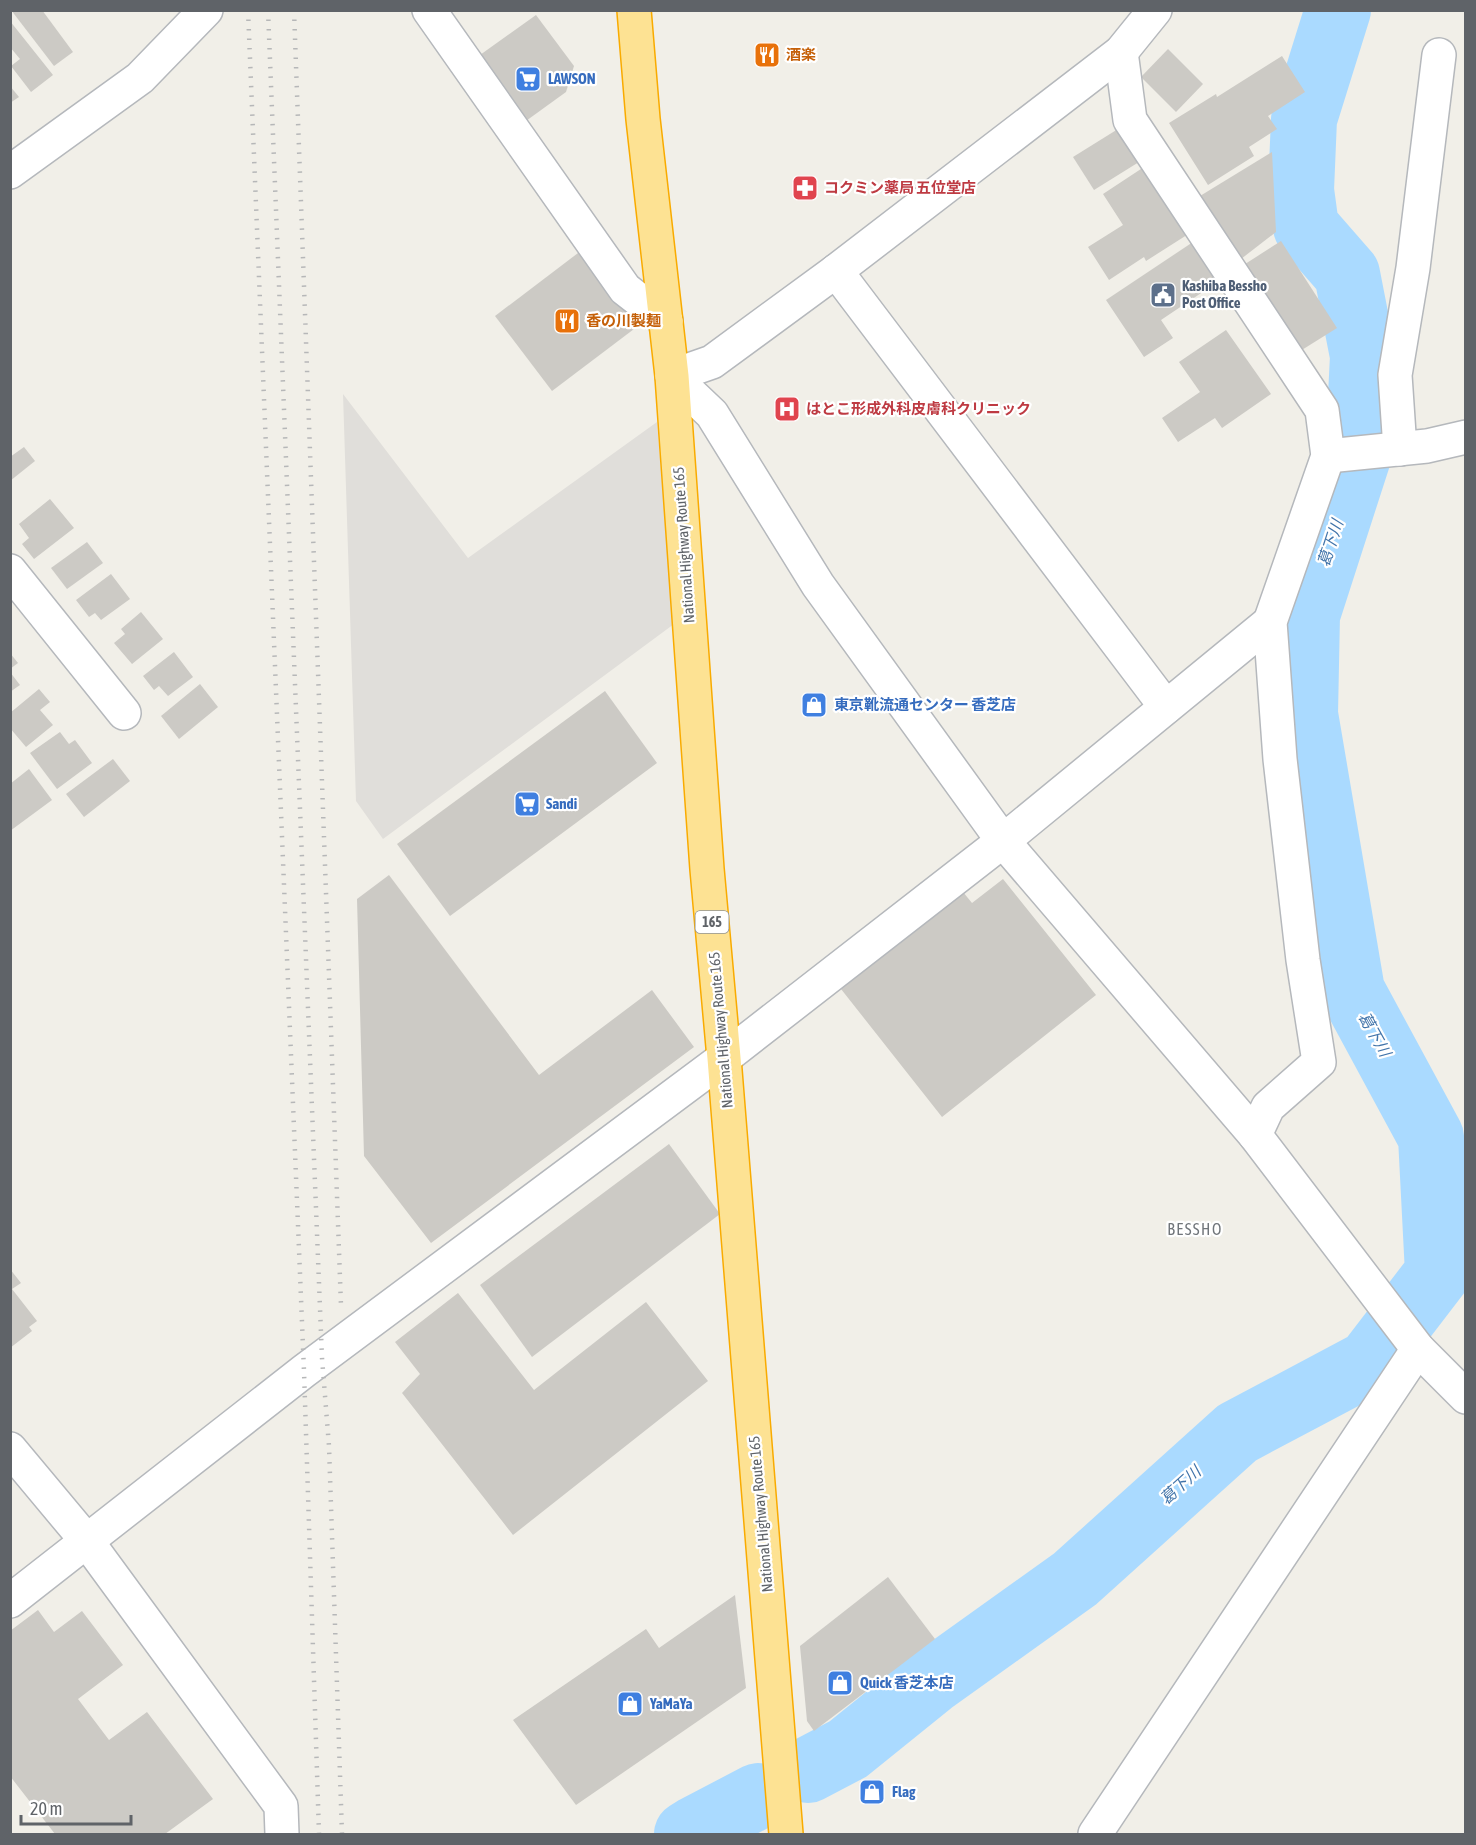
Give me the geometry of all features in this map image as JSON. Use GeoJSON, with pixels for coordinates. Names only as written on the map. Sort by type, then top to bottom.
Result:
{"type":"FeatureCollection","features":[{"type":"Feature","properties":{"kind":"highway","name":"National Highway Route 165"},"geometry":{"type":"LineString","coordinates":[[634,10],[643,119],[672,376],[706,869],[724,1058],[786,1834]]}},
{"type":"Feature","properties":{"kind":"street"},"geometry":{"type":"LineString","coordinates":[[10,172],[140,78],[206,10]]}},
{"type":"Feature","properties":{"kind":"street"},"geometry":{"type":"LineString","coordinates":[[429,10],[625,289],[666,321]]}},
{"type":"Feature","properties":{"kind":"street"},"geometry":{"type":"LineString","coordinates":[[1155,10],[1121,52],[836,271],[712,363],[672,376],[712,414],[818,585],[1003,841],[1255,1135],[1418,1348],[1466,1397]]}},
{"type":"Feature","properties":{"kind":"street"},"geometry":{"type":"LineString","coordinates":[[1121,52],[1130,120],[1322,410],[1328,456],[1270,622],[1280,759],[1303,960],[1319,1062],[1268,1107],[1255,1135]]}},
{"type":"Feature","properties":{"kind":"street"},"geometry":{"type":"LineString","coordinates":[[1400,449],[1395,375],[1413,268],[1439,55]]}},
{"type":"Feature","properties":{"kind":"street"},"geometry":{"type":"LineString","coordinates":[[836,271],[1166,707]]}},
{"type":"Feature","properties":{"kind":"street"},"geometry":{"type":"LineString","coordinates":[[1328,456],[1427,446],[1466,437]]}},
{"type":"Feature","properties":{"kind":"street"},"geometry":{"type":"LineString","coordinates":[[10,571],[124,713]]}},
{"type":"Feature","properties":{"kind":"street"},"geometry":{"type":"LineString","coordinates":[[10,1600],[313,1364],[724,1058],[1003,841],[1270,622]]}},
{"type":"Feature","properties":{"kind":"street"},"geometry":{"type":"LineString","coordinates":[[1095,1834],[1418,1348]]}},
{"type":"Feature","properties":{"kind":"street"},"geometry":{"type":"LineString","coordinates":[[10,1449],[86,1540],[281,1806],[282,1834]]}},
{"type":"Feature","properties":{"kind":"shaded area"},"geometry":{"type":"Polygon","coordinates":[[[343,394],[468,558],[657,422],[674,624],[383,839],[356,801],[343,394]]]}},
{"type":"Feature","properties":{"kind":"building"},"geometry":{"type":"Polygon","coordinates":[[[11,10],[42,10],[73,52],[54,66],[11,10]]]}},
{"type":"Feature","properties":{"kind":"building","name":"LAWSON"},"geometry":{"type":"Polygon","coordinates":[[[536,15],[574,66],[566,92],[519,126],[473,60],[536,15]]]}},
{"type":"Feature","properties":{"kind":"building"},"geometry":{"type":"Polygon","coordinates":[[[10,21],[53,75],[31,92],[11,66],[20,59],[10,47],[10,21]]]}},
{"type":"Feature","properties":{"kind":"building"},"geometry":{"type":"Polygon","coordinates":[[[1168,49],[1203,84],[1176,112],[1141,77],[1168,49]]]}},
{"type":"Feature","properties":{"kind":"building"},"geometry":{"type":"Polygon","coordinates":[[[1282,56],[1305,92],[1268,116],[1277,129],[1249,147],[1254,156],[1208,185],[1169,123],[1216,94],[1217,97],[1282,56]]]}},
{"type":"Feature","properties":{"kind":"building"},"geometry":{"type":"Polygon","coordinates":[[[10,86],[19,97],[10,103],[10,86]]]}},
{"type":"Feature","properties":{"kind":"building"},"geometry":{"type":"Polygon","coordinates":[[[1118,129],[1139,162],[1094,190],[1073,157],[1118,129]]]}},
{"type":"Feature","properties":{"kind":"building"},"geometry":{"type":"Polygon","coordinates":[[[1272,152],[1276,232],[1241,259],[1200,196],[1272,152]]]}},
{"type":"Feature","properties":{"kind":"building"},"geometry":{"type":"Polygon","coordinates":[[[1147,165],[1190,233],[1146,261],[1144,257],[1109,280],[1088,247],[1123,225],[1103,194],[1147,165]]]}},
{"type":"Feature","properties":{"kind":"building"},"geometry":{"type":"Polygon","coordinates":[[[1196,240],[1222,279],[1161,320],[1173,338],[1144,357],[1106,300],[1196,240]]]}},
{"type":"Feature","properties":{"kind":"building"},"geometry":{"type":"Polygon","coordinates":[[[1281,241],[1337,328],[1297,353],[1242,266],[1281,241]]]}},
{"type":"Feature","properties":{"kind":"building","name":"香の川製麺"},"geometry":{"type":"Polygon","coordinates":[[[582,250],[638,326],[552,391],[495,316],[582,250]]]}},
{"type":"Feature","properties":{"kind":"building"},"geometry":{"type":"Polygon","coordinates":[[[1226,330],[1271,394],[1222,428],[1215,418],[1178,442],[1162,418],[1200,392],[1179,362],[1226,330]]]}},
{"type":"Feature","properties":{"kind":"building"},"geometry":{"type":"Polygon","coordinates":[[[24,447],[35,461],[10,481],[10,457],[24,447]]]}},
{"type":"Feature","properties":{"kind":"building"},"geometry":{"type":"Polygon","coordinates":[[[50,499],[74,528],[34,559],[22,544],[29,538],[19,524],[50,499]]]}},
{"type":"Feature","properties":{"kind":"building"},"geometry":{"type":"Polygon","coordinates":[[[87,542],[103,563],[67,589],[51,568],[87,542]]]}},
{"type":"Feature","properties":{"kind":"building"},"geometry":{"type":"Polygon","coordinates":[[[111,574],[130,599],[101,620],[95,613],[89,617],[76,600],[111,574]]]}},
{"type":"Feature","properties":{"kind":"building"},"geometry":{"type":"Polygon","coordinates":[[[141,612],[163,639],[132,664],[114,643],[125,634],[121,629],[141,612]]]}},
{"type":"Feature","properties":{"kind":"building"},"geometry":{"type":"Polygon","coordinates":[[[174,652],[193,677],[168,696],[159,686],[154,690],[143,676],[174,652]]]}},
{"type":"Feature","properties":{"kind":"building"},"geometry":{"type":"Polygon","coordinates":[[[10,653],[18,663],[10,669],[10,653]]]}},
{"type":"Feature","properties":{"kind":"building"},"geometry":{"type":"Polygon","coordinates":[[[10,672],[20,685],[10,692],[10,672]]]}},
{"type":"Feature","properties":{"kind":"building"},"geometry":{"type":"Polygon","coordinates":[[[200,684],[218,707],[179,739],[161,716],[200,684]]]}},
{"type":"Feature","properties":{"kind":"building"},"geometry":{"type":"Polygon","coordinates":[[[39,689],[50,702],[40,710],[53,725],[26,747],[10,728],[10,713],[39,689]]]}},
{"type":"Feature","properties":{"kind":"building","name":"Sandi"},"geometry":{"type":"Polygon","coordinates":[[[605,691],[657,763],[450,916],[397,844],[605,691]]]}},
{"type":"Feature","properties":{"kind":"building"},"geometry":{"type":"Polygon","coordinates":[[[60,732],[69,744],[75,740],[92,763],[57,789],[30,753],[60,732]]]}},
{"type":"Feature","properties":{"kind":"building"},"geometry":{"type":"Polygon","coordinates":[[[113,759],[130,781],[84,817],[66,794],[113,759]]]}},
{"type":"Feature","properties":{"kind":"building"},"geometry":{"type":"Polygon","coordinates":[[[29,769],[52,800],[10,831],[10,784],[29,769]]]}},
{"type":"Feature","properties":{"kind":"building"},"geometry":{"type":"Polygon","coordinates":[[[389,875],[539,1075],[652,990],[694,1047],[431,1243],[364,1156],[357,899],[389,875]]]}},
{"type":"Feature","properties":{"kind":"building"},"geometry":{"type":"Polygon","coordinates":[[[1003,879],[1096,995],[942,1117],[841,989],[963,892],[972,903],[1003,879]]]}},
{"type":"Feature","properties":{"kind":"building"},"geometry":{"type":"Polygon","coordinates":[[[669,1144],[720,1214],[532,1357],[480,1285],[669,1144]]]}},
{"type":"Feature","properties":{"kind":"building"},"geometry":{"type":"Polygon","coordinates":[[[10,1269],[21,1283],[12,1289],[37,1321],[29,1327],[32,1331],[10,1348],[10,1269]]]}},
{"type":"Feature","properties":{"kind":"building"},"geometry":{"type":"Polygon","coordinates":[[[458,1293],[534,1390],[646,1302],[708,1381],[513,1535],[402,1393],[420,1374],[395,1342],[458,1293]]]}},
{"type":"Feature","properties":{"kind":"building","name":"Quick 香芝本店"},"geometry":{"type":"Polygon","coordinates":[[[888,1577],[935,1639],[814,1731],[807,1721],[800,1646],[888,1577]]]}},
{"type":"Feature","properties":{"kind":"building","name":"YaMaYa"},"geometry":{"type":"Polygon","coordinates":[[[735,1595],[746,1688],[576,1805],[513,1720],[646,1629],[659,1648],[735,1595]]]}},
{"type":"Feature","properties":{"kind":"building"},"geometry":{"type":"Polygon","coordinates":[[[38,1610],[54,1632],[82,1611],[123,1665],[78,1699],[109,1740],[147,1712],[213,1799],[165,1834],[55,1834],[10,1776],[10,1631],[38,1610]]]}},
{"type":"Feature","properties":{"kind":"waterway","name":"葛下川"},"geometry":{"type":"LineString","coordinates":[[808,1770],[848,1749],[931,1682],[1075,1579],[1237,1433],[1369,1363],[1438,1273],[1431,1137],[1352,991],[1305,714],[1307,615],[1358,457],[1363,356],[1347,274],[1306,227],[1301,190],[1304,119],[1338,10]]}},
{"type":"Feature","properties":{"kind":"waterway","name":"葛下川"},"geometry":{"type":"LineString","coordinates":[[687,1834],[758,1796]]}},
{"type":"Feature","properties":{"kind":"railway"},"geometry":{"type":"LineString","coordinates":[[248,10],[304,1371],[319,1834]]}},
{"type":"Feature","properties":{"kind":"railway"},"geometry":{"type":"LineString","coordinates":[[268,10],[322,1358],[329,1446],[342,1834]]}},
{"type":"Feature","properties":{"kind":"railway"},"geometry":{"type":"LineString","coordinates":[[294,10],[341,1306]]}},
{"type":"Feature","properties":{"kind":"place","name":"酒楽"},"geometry":{"type":"Point","coordinates":[767,55]}},
{"type":"Feature","properties":{"kind":"place","name":"LAWSON"},"geometry":{"type":"Point","coordinates":[528,79]}},
{"type":"Feature","properties":{"kind":"place","name":"コクミン薬局 五位堂店"},"geometry":{"type":"Point","coordinates":[805,188]}},
{"type":"Feature","properties":{"kind":"place","name":"Kashiba Bessho Post Office"},"geometry":{"type":"Point","coordinates":[1163,295]}},
{"type":"Feature","properties":{"kind":"place","name":"香の川製麺"},"geometry":{"type":"Point","coordinates":[567,321]}},
{"type":"Feature","properties":{"kind":"place","name":"はとこ形成外科皮膚科クリニック"},"geometry":{"type":"Point","coordinates":[787,409]}},
{"type":"Feature","properties":{"kind":"place","name":"東京靴流通センター 香芝店"},"geometry":{"type":"Point","coordinates":[814,705]}},
{"type":"Feature","properties":{"kind":"place","name":"Sandi"},"geometry":{"type":"Point","coordinates":[527,804]}},
{"type":"Feature","properties":{"kind":"place","name":"Quick 香芝本店"},"geometry":{"type":"Point","coordinates":[840,1683]}},
{"type":"Feature","properties":{"kind":"place","name":"YaMaYa"},"geometry":{"type":"Point","coordinates":[630,1704]}},
{"type":"Feature","properties":{"kind":"place","name":"Flag"},"geometry":{"type":"Point","coordinates":[872,1792]}},
{"type":"Feature","properties":{"kind":"district","name":"BESSHO"},"geometry":{"type":"Point","coordinates":[1195,1229]}}]}
